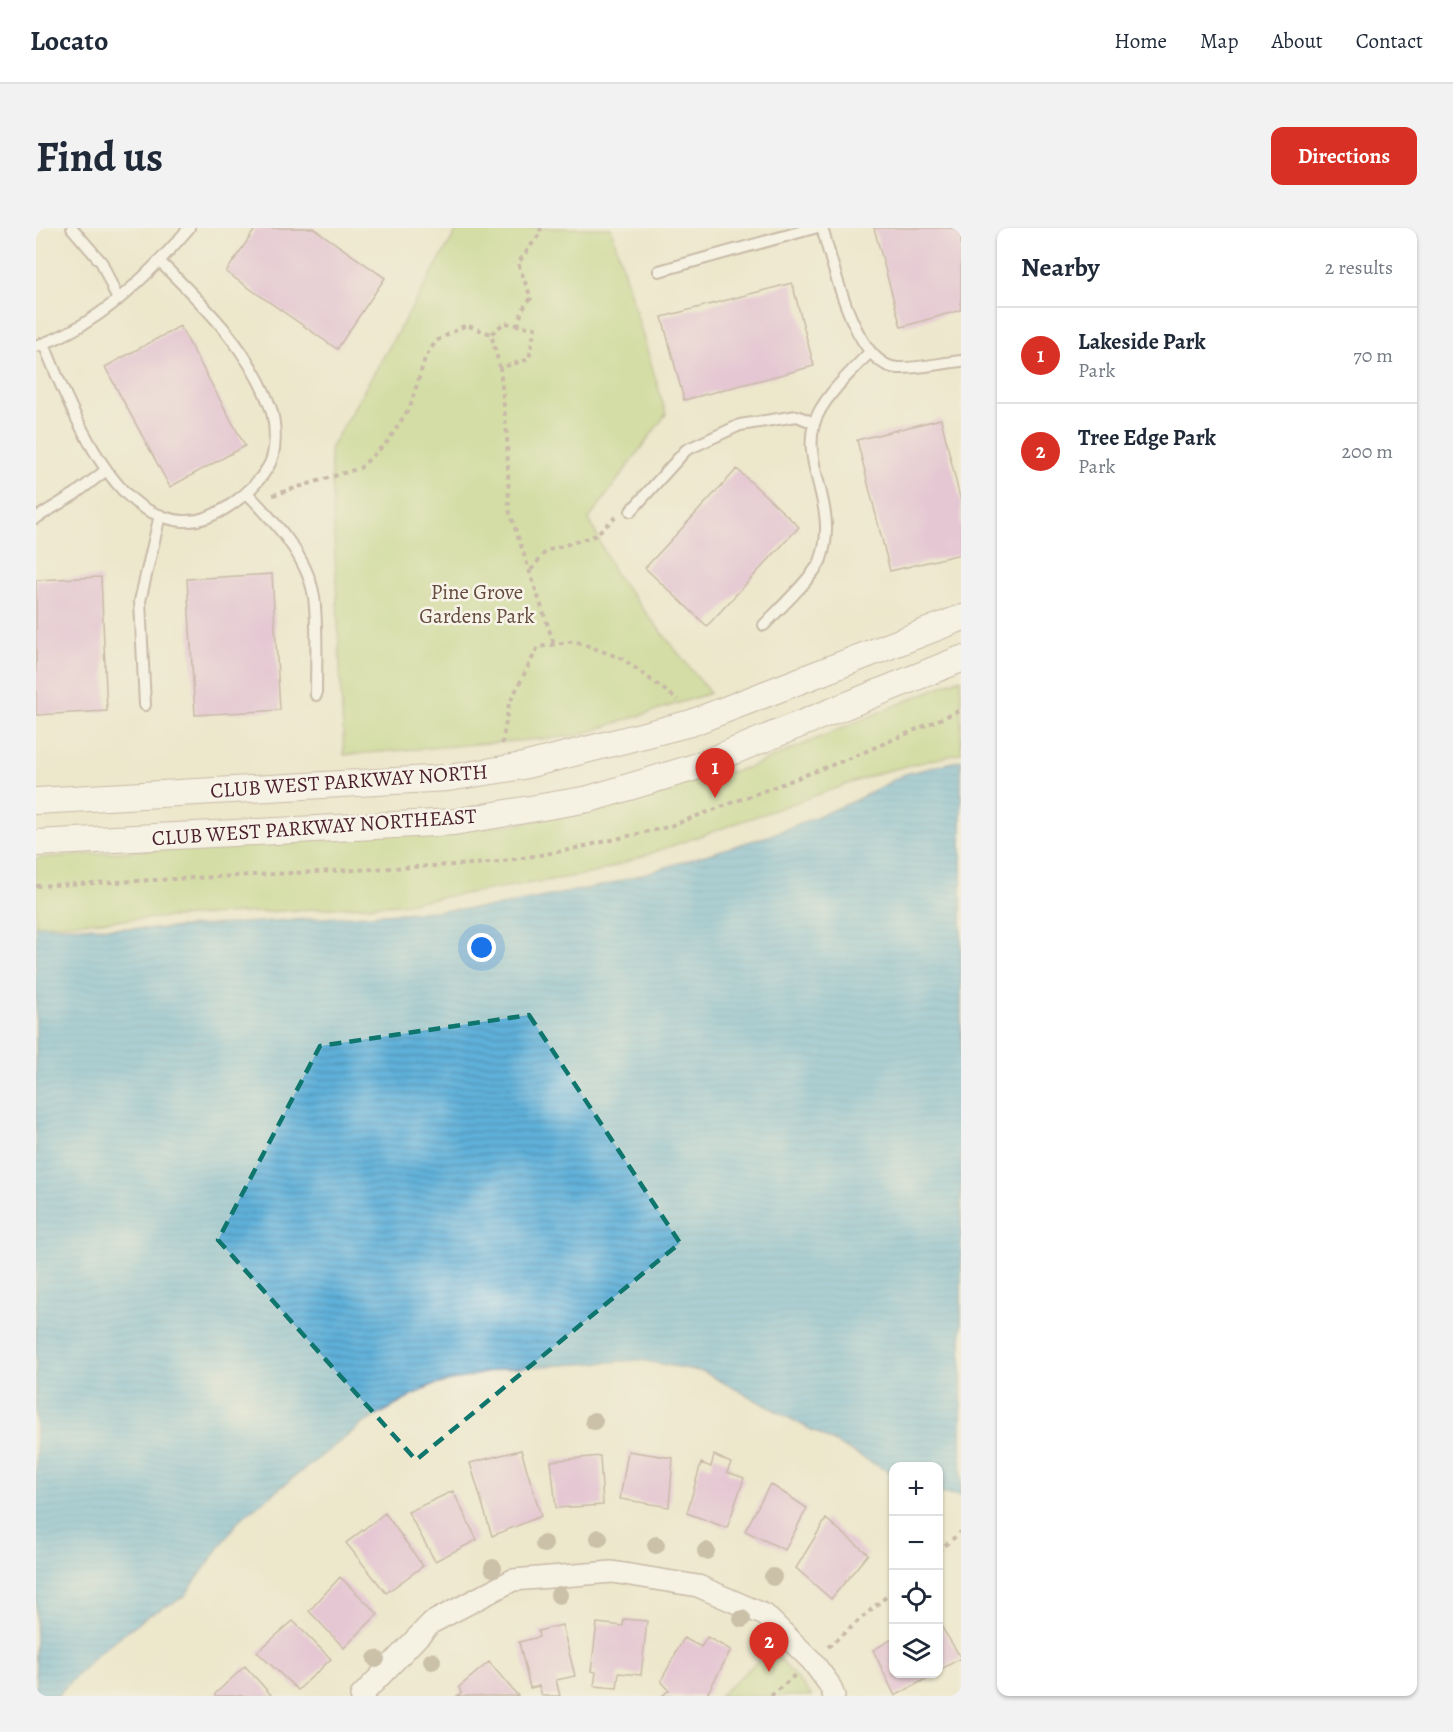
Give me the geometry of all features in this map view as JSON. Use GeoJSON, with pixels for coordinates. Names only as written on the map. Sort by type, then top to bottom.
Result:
{"type":"FeatureCollection","features":[{"type":"Feature","properties":{"kind":"street","name":"CLUB WEST PARKWAY NORTH"},"geometry":{"type":"LineString","coordinates":[[36,801],[448,778],[523,766],[691,723],[961,618]]}},
{"type":"Feature","properties":{"kind":"street","name":"CLUB WEST PARKWAY NORTHEAST"},"geometry":{"type":"LineString","coordinates":[[36,843],[454,822],[589,800],[692,768],[961,659]]}},
{"type":"Feature","properties":{"kind":"street"},"geometry":{"type":"LineString","coordinates":[[361,1696],[431,1623],[513,1580],[612,1572],[698,1586],[765,1615],[812,1661],[829,1684],[834,1696]]}},
{"type":"Feature","properties":{"kind":"lane"},"geometry":{"type":"LineString","coordinates":[[72,228],[102,263],[118,300]]}},
{"type":"Feature","properties":{"kind":"lane"},"geometry":{"type":"LineString","coordinates":[[160,262],[216,317],[245,358],[271,410],[275,438],[270,466],[247,493],[205,517],[184,521],[160,515],[134,501],[105,471],[40,345],[75,329],[118,300],[160,262],[189,228]]}},
{"type":"Feature","properties":{"kind":"lane"},"geometry":{"type":"LineString","coordinates":[[658,271],[814,228]]}},
{"type":"Feature","properties":{"kind":"lane"},"geometry":{"type":"LineString","coordinates":[[822,228],[852,323],[870,352],[895,368],[961,361]]}},
{"type":"Feature","properties":{"kind":"lane"},"geometry":{"type":"LineString","coordinates":[[764,625],[821,562],[827,533],[825,503],[811,449],[814,423],[835,389],[870,352]]}},
{"type":"Feature","properties":{"kind":"lane"},"geometry":{"type":"LineString","coordinates":[[631,511],[686,450],[740,425],[797,416],[814,423]]}},
{"type":"Feature","properties":{"kind":"lane"},"geometry":{"type":"LineString","coordinates":[[36,518],[75,494],[105,471]]}},
{"type":"Feature","properties":{"kind":"lane"},"geometry":{"type":"LineString","coordinates":[[247,493],[266,512],[300,559],[307,576],[314,597],[316,695]]}},
{"type":"Feature","properties":{"kind":"lane"},"geometry":{"type":"LineString","coordinates":[[145,705],[140,601],[144,574],[160,515]]}},
{"type":"Feature","properties":{"kind":"path"},"geometry":{"type":"LineString","coordinates":[[518,326],[522,310],[531,298],[518,263],[541,231],[540,228]]}},
{"type":"Feature","properties":{"kind":"path"},"geometry":{"type":"LineString","coordinates":[[491,334],[504,323],[535,328],[529,359],[501,368]]}},
{"type":"Feature","properties":{"kind":"path"},"geometry":{"type":"LineString","coordinates":[[247,493],[267,496],[360,468],[388,441],[410,407],[425,358],[436,341],[466,325],[491,334]]}},
{"type":"Feature","properties":{"kind":"path"},"geometry":{"type":"LineString","coordinates":[[491,334],[501,368],[507,435],[509,510],[554,644]]}},
{"type":"Feature","properties":{"kind":"path"},"geometry":{"type":"LineString","coordinates":[[531,570],[546,551],[594,536],[618,514],[631,511]]}},
{"type":"Feature","properties":{"kind":"path"},"geometry":{"type":"LineString","coordinates":[[502,744],[510,704],[538,647],[575,641],[623,659],[681,702]]}},
{"type":"Feature","properties":{"kind":"path"},"geometry":{"type":"LineString","coordinates":[[943,1548],[961,1532]]}},
{"type":"Feature","properties":{"kind":"path"},"geometry":{"type":"LineString","coordinates":[[771,1696],[889,1594]]}},
{"type":"Feature","properties":{"kind":"highlighted area"},"geometry":{"type":"Polygon","coordinates":[[[529,1015],[680,1243],[416,1460],[218,1240],[320,1046],[529,1015]]]}},
{"type":"Feature","properties":{"kind":"green space","name":"Pine Grove Gardens Park"},"geometry":{"type":"Polygon","coordinates":[[[458,228],[611,228],[666,414],[589,519],[615,574],[710,693],[576,736],[344,755],[330,449],[458,228]]]}},
{"type":"Feature","properties":{"kind":"green space"},"geometry":{"type":"Polygon","coordinates":[[[961,678],[961,753],[882,772],[595,873],[400,904],[36,925],[36,858],[518,824],[750,767],[961,678]]]}},
{"type":"Feature","properties":{"kind":"green space"},"geometry":{"type":"Polygon","coordinates":[[[771,1649],[812,1696],[719,1696],[771,1649]]]}},
{"type":"Feature","properties":{"kind":"water"},"geometry":{"type":"Polygon","coordinates":[[[961,760],[961,1496],[943,1494],[943,1462],[889,1462],[889,1472],[704,1372],[640,1360],[501,1369],[430,1386],[364,1423],[239,1520],[184,1597],[146,1617],[97,1654],[57,1696],[36,1696],[36,925],[151,929],[494,907],[610,884],[771,835],[850,803],[905,774],[961,760]]]}},
{"type":"Feature","properties":{"kind":"building"},"geometry":{"type":"Polygon","coordinates":[[[256,228],[313,228],[385,278],[337,349],[226,272],[256,228]]]}},
{"type":"Feature","properties":{"kind":"building"},"geometry":{"type":"Polygon","coordinates":[[[874,228],[961,228],[961,310],[901,327],[874,228]]]}},
{"type":"Feature","properties":{"kind":"building"},"geometry":{"type":"Polygon","coordinates":[[[792,283],[814,366],[684,400],[662,317],[792,283]]]}},
{"type":"Feature","properties":{"kind":"building"},"geometry":{"type":"Polygon","coordinates":[[[180,326],[245,446],[170,487],[105,367],[180,326]]]}},
{"type":"Feature","properties":{"kind":"building"},"geometry":{"type":"Polygon","coordinates":[[[941,419],[961,502],[961,554],[890,571],[857,440],[941,419]]]}},
{"type":"Feature","properties":{"kind":"building"},"geometry":{"type":"Polygon","coordinates":[[[737,469],[799,527],[707,626],[645,568],[737,469]]]}},
{"type":"Feature","properties":{"kind":"building"},"geometry":{"type":"Polygon","coordinates":[[[272,574],[280,710],[195,715],[187,579],[272,574]]]}},
{"type":"Feature","properties":{"kind":"building"},"geometry":{"type":"Polygon","coordinates":[[[101,577],[107,711],[36,715],[36,580],[101,577]]]}},
{"type":"Feature","properties":{"kind":"building"},"geometry":{"type":"Polygon","coordinates":[[[521,1450],[541,1516],[492,1536],[470,1463],[521,1450]]]}},
{"type":"Feature","properties":{"kind":"building"},"geometry":{"type":"Polygon","coordinates":[[[628,1451],[673,1458],[669,1507],[620,1499],[628,1451]]]}},
{"type":"Feature","properties":{"kind":"building"},"geometry":{"type":"Polygon","coordinates":[[[714,1455],[731,1463],[727,1472],[744,1478],[727,1528],[687,1513],[701,1463],[711,1467],[714,1455]]]}},
{"type":"Feature","properties":{"kind":"building"},"geometry":{"type":"Polygon","coordinates":[[[600,1456],[603,1505],[556,1508],[551,1461],[600,1456]]]}},
{"type":"Feature","properties":{"kind":"building"},"geometry":{"type":"Polygon","coordinates":[[[770,1484],[807,1508],[785,1550],[745,1531],[770,1484]]]}},
{"type":"Feature","properties":{"kind":"building"},"geometry":{"type":"Polygon","coordinates":[[[453,1491],[477,1540],[435,1561],[408,1512],[453,1491]]]}},
{"type":"Feature","properties":{"kind":"building"},"geometry":{"type":"Polygon","coordinates":[[[385,1513],[423,1566],[386,1593],[346,1543],[385,1513]]]}},
{"type":"Feature","properties":{"kind":"building"},"geometry":{"type":"Polygon","coordinates":[[[826,1519],[868,1554],[831,1599],[796,1568],[826,1519]]]}},
{"type":"Feature","properties":{"kind":"building"},"geometry":{"type":"Polygon","coordinates":[[[340,1577],[378,1614],[344,1648],[309,1611],[340,1577]]]}},
{"type":"Feature","properties":{"kind":"building"},"geometry":{"type":"Polygon","coordinates":[[[624,1619],[647,1621],[641,1675],[619,1673],[617,1688],[594,1686],[596,1672],[591,1671],[597,1623],[623,1626],[624,1619]]]}},
{"type":"Feature","properties":{"kind":"building"},"geometry":{"type":"Polygon","coordinates":[[[293,1621],[331,1659],[298,1690],[257,1652],[293,1621]]]}},
{"type":"Feature","properties":{"kind":"building"},"geometry":{"type":"Polygon","coordinates":[[[562,1625],[575,1676],[556,1680],[560,1696],[542,1696],[539,1686],[530,1688],[519,1642],[539,1637],[538,1631],[562,1625]]]}},
{"type":"Feature","properties":{"kind":"building"},"geometry":{"type":"Polygon","coordinates":[[[943,1629],[961,1658],[943,1668],[943,1629]]]}},
{"type":"Feature","properties":{"kind":"building"},"geometry":{"type":"Polygon","coordinates":[[[707,1637],[731,1650],[706,1696],[662,1696],[669,1690],[661,1681],[684,1638],[701,1647],[707,1637]]]}},
{"type":"Feature","properties":{"kind":"building"},"geometry":{"type":"Polygon","coordinates":[[[889,1641],[889,1678],[928,1678],[895,1696],[873,1650],[889,1641]]]}},
{"type":"Feature","properties":{"kind":"building"},"geometry":{"type":"Polygon","coordinates":[[[489,1662],[518,1696],[457,1696],[461,1693],[459,1687],[489,1662]]]}},
{"type":"Feature","properties":{"kind":"building"},"geometry":{"type":"Polygon","coordinates":[[[245,1666],[272,1696],[216,1696],[215,1694],[245,1666]]]}},
{"type":"Feature","properties":{"kind":"place","name":"Lakeside Park"},"geometry":{"type":"Point","coordinates":[715,798]}},
{"type":"Feature","properties":{"kind":"place","name":"Tree Edge Park"},"geometry":{"type":"Point","coordinates":[769,1672]}}]}
